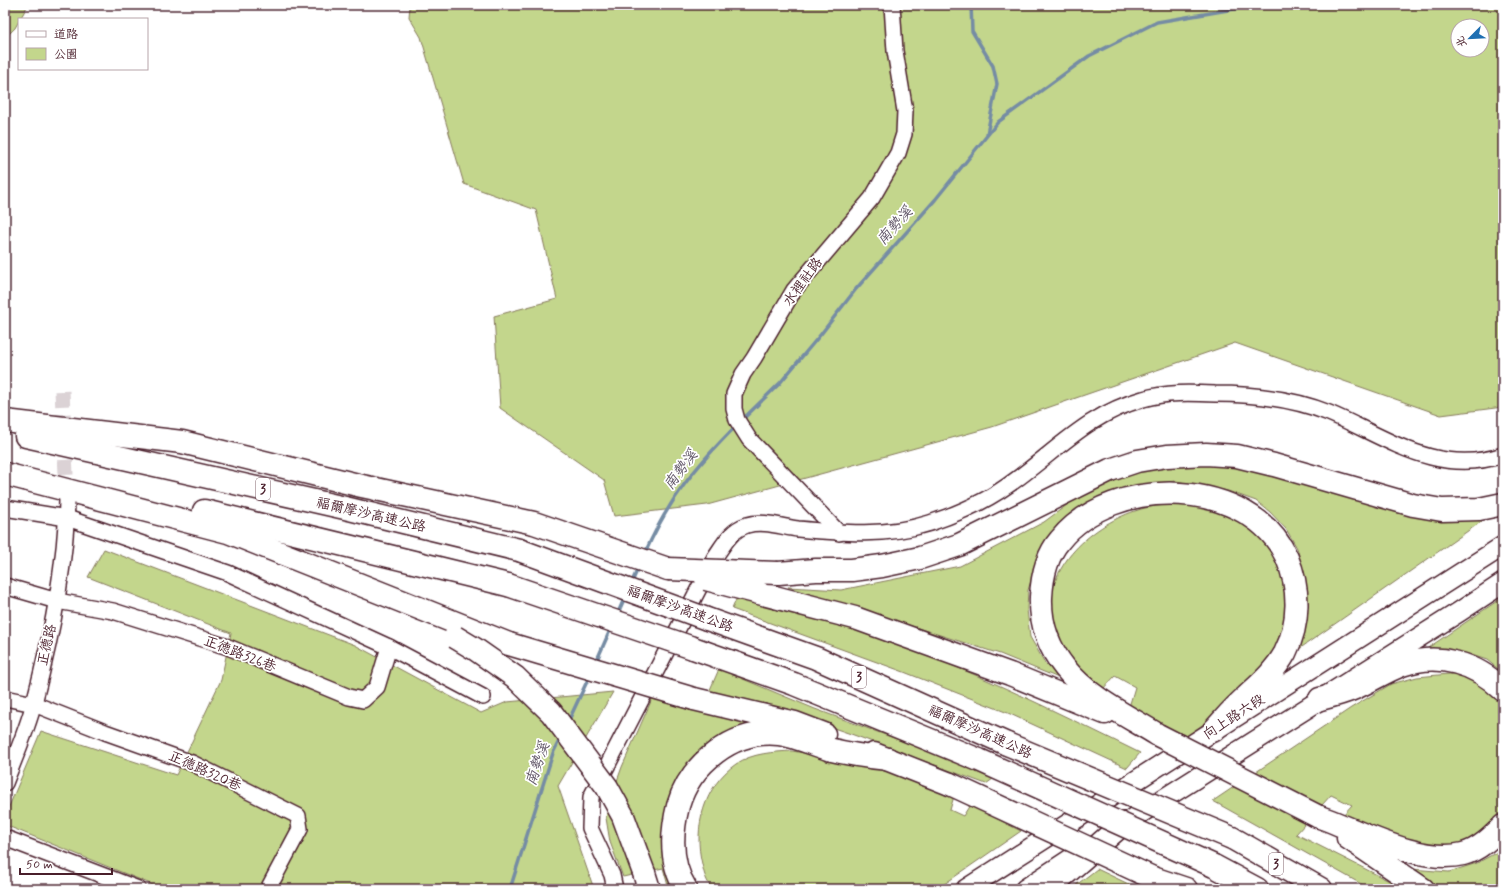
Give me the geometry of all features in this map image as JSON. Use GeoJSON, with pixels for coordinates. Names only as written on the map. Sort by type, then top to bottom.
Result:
{"type":"FeatureCollection","features":[{"type":"Feature","properties":{"kind":"highway"},"geometry":{"type":"LineString","coordinates":[[5,421],[182,442],[362,486],[534,523],[668,569],[856,618],[1010,674],[1158,735],[1317,816],[1423,889]]}},
{"type":"Feature","properties":{"kind":"highway","name":"福爾摩沙高速公路"},"geometry":{"type":"LineString","coordinates":[[5,431],[345,508],[519,550],[816,658],[1007,744],[1232,838],[1321,889]]}},
{"type":"Feature","properties":{"kind":"highway"},"geometry":{"type":"LineString","coordinates":[[668,569],[778,573],[816,570],[852,570],[882,566],[920,558],[959,544],[1110,470],[1137,461],[1166,456],[1206,454],[1237,456],[1274,465],[1412,505],[1442,510],[1479,509],[1503,504]]}},
{"type":"Feature","properties":{"kind":"highway","name":"福爾摩沙高速公路"},"geometry":{"type":"LineString","coordinates":[[5,469],[123,492],[349,545],[508,585],[794,684],[979,760],[1214,866],[1257,889]]}},
{"type":"Feature","properties":{"kind":"highway"},"geometry":{"type":"LineString","coordinates":[[5,474],[228,532],[508,644],[694,699],[795,723],[950,784],[1159,884],[1186,889]]}},
{"type":"Feature","properties":{"kind":"highway"},"geometry":{"type":"LineString","coordinates":[[1158,735],[1100,699],[1082,685],[1065,668],[1045,634],[1041,606],[1044,578],[1048,564],[1053,550],[1061,539],[1082,521],[1106,506],[1126,499],[1153,495],[1196,496],[1224,502],[1248,514],[1264,526],[1278,541],[1290,566],[1294,579],[1296,593],[1296,618],[1292,636],[1285,652],[1266,680],[1238,704],[1214,730]]}},
{"type":"Feature","properties":{"kind":"highway"},"geometry":{"type":"LineString","coordinates":[[322,569],[455,637],[515,677],[551,712],[607,787],[623,816],[646,881]]}},
{"type":"Feature","properties":{"kind":"highway"},"geometry":{"type":"LineString","coordinates":[[1320,699],[1353,689],[1402,665],[1433,659],[1460,664],[1485,674],[1503,690]]}},
{"type":"Feature","properties":{"kind":"highway"},"geometry":{"type":"LineString","coordinates":[[686,889],[675,864],[673,848],[673,831],[680,800],[687,783],[698,768],[712,755],[728,744],[760,734],[779,734],[829,749],[888,759]]}},
{"type":"Feature","properties":{"kind":"highway"},"geometry":{"type":"LineString","coordinates":[[1317,816],[1347,826],[1393,847],[1446,856],[1464,854],[1482,844],[1503,826]]}},
{"type":"Feature","properties":{"kind":"highway"},"geometry":{"type":"LineString","coordinates":[[1048,889],[1124,823]]}},
{"type":"Feature","properties":{"kind":"main road","name":"向上路六段"},"geometry":{"type":"LineString","coordinates":[[966,889],[1503,546]]}},
{"type":"Feature","properties":{"kind":"main road"},"geometry":{"type":"LineString","coordinates":[[1025,889],[1124,823],[1503,583]]}},
{"type":"Feature","properties":{"kind":"street","name":"水裡社路"},"geometry":{"type":"LineString","coordinates":[[839,533],[749,439],[739,424],[734,409],[734,394],[743,374],[794,290],[872,198],[898,153],[904,134],[905,111],[895,51],[892,5]]}},
{"type":"Feature","properties":{"kind":"street"},"geometry":{"type":"LineString","coordinates":[[615,889],[612,875],[590,828],[591,797],[715,557],[735,530],[749,524],[763,524],[839,533],[882,531],[917,527],[954,515],[983,501],[1008,486],[1080,428],[1106,414],[1141,399],[1162,395],[1217,394],[1299,403],[1329,413],[1387,442],[1420,455],[1467,460],[1485,459],[1503,455]]}},
{"type":"Feature","properties":{"kind":"street","name":"正德路"},"geometry":{"type":"LineString","coordinates":[[5,783],[34,704],[57,601],[67,518],[67,499]]}},
{"type":"Feature","properties":{"kind":"street"},"geometry":{"type":"LineString","coordinates":[[5,508],[67,518],[228,573],[389,648],[483,697]]}},
{"type":"Feature","properties":{"kind":"street"},"geometry":{"type":"LineString","coordinates":[[5,586],[57,601]]}},
{"type":"Feature","properties":{"kind":"street","name":"正德路326巷"},"geometry":{"type":"LineString","coordinates":[[57,601],[113,611],[228,647],[350,697],[363,700],[377,687],[389,648]]}},
{"type":"Feature","properties":{"kind":"street"},"geometry":{"type":"LineString","coordinates":[[5,698],[34,704]]}},
{"type":"Feature","properties":{"kind":"street","name":"正德路320巷"},"geometry":{"type":"LineString","coordinates":[[34,704],[105,732],[192,763],[298,816],[300,829],[268,889]]}},
{"type":"Feature","properties":{"kind":"street"},"geometry":{"type":"LineString","coordinates":[[5,838],[138,889]]}},
{"type":"Feature","properties":{"kind":"green space"},"geometry":{"type":"Polygon","coordinates":[[[5,5],[28,5],[21,18],[18,18],[18,23],[15,28],[5,38],[5,5]]]}},
{"type":"Feature","properties":{"kind":"green space"},"geometry":{"type":"Polygon","coordinates":[[[410,5],[1503,5],[1503,407],[1441,415],[1235,343],[992,427],[707,505],[614,516],[604,480],[500,408],[494,316],[557,299],[536,210],[464,184],[421,37],[409,17],[410,5]]]}},
{"type":"Feature","properties":{"kind":"green space"},"geometry":{"type":"Polygon","coordinates":[[[1170,463],[1241,466],[1453,517],[1485,519],[1289,656],[1304,582],[1302,566],[1297,548],[1286,529],[1270,512],[1256,501],[1228,491],[1176,481],[1147,484],[1106,497],[1037,562],[1028,590],[1027,609],[1030,637],[1045,663],[1061,679],[1000,654],[788,587],[841,590],[960,566],[1044,522],[1091,487],[1115,476],[1170,463]]]}},
{"type":"Feature","properties":{"kind":"green space"},"geometry":{"type":"Polygon","coordinates":[[[1186,504],[1228,511],[1277,551],[1289,590],[1282,647],[1212,718],[1184,738],[1129,707],[1135,687],[1115,676],[1101,691],[1074,660],[1062,643],[1054,624],[1051,605],[1054,587],[1061,569],[1085,540],[1101,528],[1118,518],[1141,509],[1186,504]]]}},
{"type":"Feature","properties":{"kind":"green space"},"geometry":{"type":"Polygon","coordinates":[[[104,549],[355,645],[481,713],[507,702],[613,692],[558,786],[594,889],[163,889],[5,825],[5,816],[41,731],[176,775],[221,680],[231,633],[88,577],[104,549]]]}},
{"type":"Feature","properties":{"kind":"green space"},"geometry":{"type":"Polygon","coordinates":[[[739,593],[874,636],[928,655],[1024,697],[1140,753],[1127,768],[1008,713],[904,672],[732,609],[739,593]]]}},
{"type":"Feature","properties":{"kind":"green space"},"geometry":{"type":"Polygon","coordinates":[[[1503,597],[1503,673],[1487,660],[1465,653],[1437,649],[1419,654],[1503,597]]]}},
{"type":"Feature","properties":{"kind":"green space"},"geometry":{"type":"Polygon","coordinates":[[[719,669],[815,709],[997,776],[986,784],[773,707],[709,692],[719,669]]]}},
{"type":"Feature","properties":{"kind":"green space"},"geometry":{"type":"Polygon","coordinates":[[[1449,674],[1464,675],[1503,698],[1503,812],[1488,829],[1460,846],[1432,845],[1411,841],[1343,815],[1352,805],[1331,795],[1296,834],[1405,889],[1370,889],[1213,801],[1351,708],[1391,684],[1417,677],[1449,674]]]}},
{"type":"Feature","properties":{"kind":"green space"},"geometry":{"type":"Polygon","coordinates":[[[652,699],[784,727],[680,778],[676,889],[669,889],[663,868],[623,877],[610,842],[606,818],[608,806],[622,767],[652,699]]]}},
{"type":"Feature","properties":{"kind":"green space"},"geometry":{"type":"Polygon","coordinates":[[[792,751],[835,758],[883,770],[954,796],[950,810],[963,816],[970,805],[1021,831],[937,889],[713,889],[706,877],[702,864],[699,836],[700,822],[709,796],[725,773],[742,760],[756,755],[792,751]]]}},
{"type":"Feature","properties":{"kind":"green space"},"geometry":{"type":"Polygon","coordinates":[[[1503,849],[1503,889],[1443,889],[1411,869],[1449,872],[1477,863],[1503,849]]]}},
{"type":"Feature","properties":{"kind":"green space"},"geometry":{"type":"Polygon","coordinates":[[[1097,869],[1139,889],[1071,889],[1097,869]]]}},
{"type":"Feature","properties":{"kind":"waterway","name":"南勢溪"},"geometry":{"type":"LineString","coordinates":[[971,5],[972,31],[993,66],[997,84],[987,134]]}},
{"type":"Feature","properties":{"kind":"waterway","name":"南勢溪"},"geometry":{"type":"LineString","coordinates":[[742,420],[780,383],[856,289],[935,200],[998,122],[1089,56],[1157,22],[1258,5]]}},
{"type":"Feature","properties":{"kind":"waterway","name":"南勢溪"},"geometry":{"type":"LineString","coordinates":[[645,553],[664,516],[684,485],[736,426]]}},
{"type":"Feature","properties":{"kind":"waterway","name":"南勢溪"},"geometry":{"type":"LineString","coordinates":[[631,584],[639,566]]}},
{"type":"Feature","properties":{"kind":"waterway","name":"南勢溪"},"geometry":{"type":"LineString","coordinates":[[617,615],[625,597]]}},
{"type":"Feature","properties":{"kind":"waterway","name":"南勢溪"},"geometry":{"type":"LineString","coordinates":[[596,662],[611,628]]}},
{"type":"Feature","properties":{"kind":"waterway","name":"南勢溪"},"geometry":{"type":"LineString","coordinates":[[568,722],[590,675]]}},
{"type":"Feature","properties":{"kind":"waterway","name":"南勢溪"},"geometry":{"type":"LineString","coordinates":[[510,889],[553,753],[561,737]]}},
{"type":"Feature","properties":{"kind":"tunnel"},"geometry":{"type":"LineString","coordinates":[[62,391],[67,495]]}}]}
